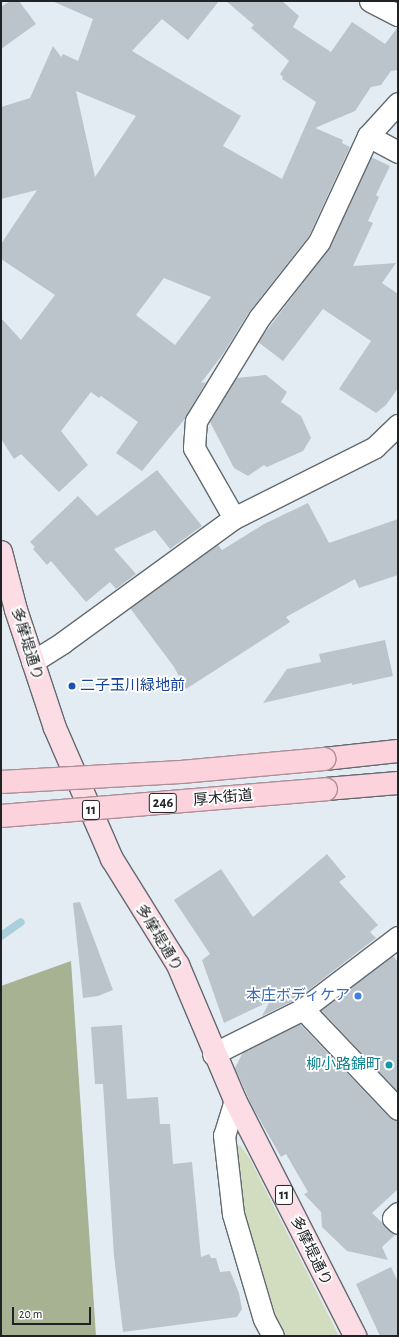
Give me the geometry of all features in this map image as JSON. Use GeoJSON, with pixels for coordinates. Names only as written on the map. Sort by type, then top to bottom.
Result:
{"type":"FeatureCollection","features":[{"type":"Feature","properties":{"kind":"highway","name":"厚木街道"},"geometry":{"type":"LineString","coordinates":[[1,782],[181,772],[398,752]]}},
{"type":"Feature","properties":{"kind":"highway","name":"厚木街道"},"geometry":{"type":"LineString","coordinates":[[1,816],[398,783]]}},
{"type":"Feature","properties":{"kind":"main road","name":"多摩堤通り"},"geometry":{"type":"LineString","coordinates":[[1,552],[32,662],[55,728],[112,858],[178,965],[213,1054],[355,1336]]}},
{"type":"Feature","properties":{"kind":"street"},"geometry":{"type":"LineString","coordinates":[[370,1],[398,15]]}},
{"type":"Feature","properties":{"kind":"street"},"geometry":{"type":"LineString","coordinates":[[234,518],[194,448],[196,421],[259,318],[318,242],[368,136],[398,103]]}},
{"type":"Feature","properties":{"kind":"street"},"geometry":{"type":"LineString","coordinates":[[368,136],[398,152]]}},
{"type":"Feature","properties":{"kind":"street"},"geometry":{"type":"LineString","coordinates":[[32,662],[62,643],[234,518],[375,447],[398,425]]}},
{"type":"Feature","properties":{"kind":"street"},"geometry":{"type":"LineString","coordinates":[[213,1054],[303,1009],[398,937]]}},
{"type":"Feature","properties":{"kind":"street"},"geometry":{"type":"LineString","coordinates":[[303,1009],[398,1109]]}},
{"type":"Feature","properties":{"kind":"street"},"geometry":{"type":"LineString","coordinates":[[235,1100],[224,1135],[233,1214],[264,1330]]}},
{"type":"Feature","properties":{"kind":"street"},"geometry":{"type":"LineString","coordinates":[[398,1213],[393,1218],[398,1223]]}},
{"type":"Feature","properties":{"kind":"green space"},"geometry":{"type":"Polygon","coordinates":[[[71,961],[96,1336],[1,1336],[1,986],[71,961]]]}},
{"type":"Feature","properties":{"kind":"green space"},"geometry":{"type":"Polygon","coordinates":[[[240,1145],[250,1159],[339,1336],[283,1336],[246,1239],[235,1150],[240,1145]]]}},
{"type":"Feature","properties":{"kind":"building"},"geometry":{"type":"Polygon","coordinates":[[[10,1],[19,1],[36,24],[1,49],[1,7],[10,1]]]}},
{"type":"Feature","properties":{"kind":"building"},"geometry":{"type":"Polygon","coordinates":[[[52,1],[219,1],[188,40],[162,19],[132,51],[241,116],[223,146],[282,179],[316,102],[282,79],[283,77],[280,74],[289,61],[251,28],[254,25],[226,1],[282,1],[299,16],[293,27],[331,52],[352,22],[385,44],[398,27],[398,70],[391,71],[381,85],[371,87],[355,111],[315,128],[343,140],[342,143],[350,147],[309,236],[249,312],[223,354],[201,383],[206,382],[184,420],[142,471],[116,453],[138,422],[101,396],[99,398],[91,392],[61,431],[88,465],[59,492],[21,454],[14,459],[1,439],[1,318],[21,340],[55,295],[1,259],[1,244],[37,190],[1,199],[1,107],[30,98],[53,46],[61,57],[63,54],[78,61],[93,19],[52,1]],[[76,91],[95,177],[136,116],[76,91]],[[164,278],[136,315],[175,345],[211,297],[164,278]]]}},
{"type":"Feature","properties":{"kind":"building"},"geometry":{"type":"Polygon","coordinates":[[[371,157],[390,166],[376,195],[379,197],[368,221],[373,223],[353,266],[396,263],[382,283],[398,294],[398,388],[386,405],[376,413],[339,389],[371,341],[323,309],[283,361],[258,342],[330,247],[371,157]]]}},
{"type":"Feature","properties":{"kind":"building"},"geometry":{"type":"Polygon","coordinates":[[[266,375],[287,392],[281,402],[301,416],[311,438],[303,451],[267,467],[264,465],[248,476],[234,468],[210,422],[236,378],[266,375]]]}},
{"type":"Feature","properties":{"kind":"building"},"geometry":{"type":"Polygon","coordinates":[[[157,470],[202,526],[170,549],[155,530],[114,549],[136,574],[116,589],[110,582],[86,602],[51,561],[47,565],[33,549],[35,547],[30,542],[78,496],[97,516],[157,470]]]}},
{"type":"Feature","properties":{"kind":"building"},"geometry":{"type":"Polygon","coordinates":[[[308,503],[329,543],[398,519],[398,575],[359,588],[355,579],[286,617],[290,622],[186,689],[174,667],[130,608],[218,545],[222,550],[264,524],[308,503]]]}},
{"type":"Feature","properties":{"kind":"building"},"geometry":{"type":"Polygon","coordinates":[[[385,640],[393,676],[352,685],[352,683],[263,703],[287,669],[321,662],[319,654],[385,640]]]}},
{"type":"Feature","properties":{"kind":"building"},"geometry":{"type":"Polygon","coordinates":[[[327,854],[346,877],[339,882],[378,925],[370,932],[376,938],[297,999],[262,1016],[270,1001],[224,1023],[202,960],[210,954],[174,900],[221,869],[253,917],[327,854]]]}},
{"type":"Feature","properties":{"kind":"building"},"geometry":{"type":"Polygon","coordinates":[[[80,902],[113,990],[98,996],[83,998],[73,903],[80,902]]]}},
{"type":"Feature","properties":{"kind":"building"},"geometry":{"type":"Polygon","coordinates":[[[393,956],[398,962],[398,1092],[321,1010],[393,956]]]}},
{"type":"Feature","properties":{"kind":"building"},"geometry":{"type":"Polygon","coordinates":[[[300,1024],[389,1117],[398,1121],[398,1189],[372,1213],[395,1235],[382,1247],[388,1260],[347,1251],[322,1227],[321,1212],[304,1194],[308,1192],[286,1154],[281,1157],[252,1106],[235,1068],[243,1052],[300,1024]]]}},
{"type":"Feature","properties":{"kind":"building"},"geometry":{"type":"Polygon","coordinates":[[[122,1025],[127,1099],[158,1097],[160,1124],[170,1124],[173,1164],[192,1162],[201,1257],[209,1254],[211,1258],[216,1258],[220,1272],[230,1271],[239,1293],[242,1309],[237,1317],[123,1332],[114,1256],[103,1084],[95,1084],[91,1027],[122,1025]]]}},
{"type":"Feature","properties":{"kind":"building"},"geometry":{"type":"Polygon","coordinates":[[[391,1267],[398,1282],[398,1336],[380,1336],[356,1284],[391,1267]]]}},
{"type":"Feature","properties":{"kind":"waterway"},"geometry":{"type":"LineString","coordinates":[[1,936],[21,922]]}},
{"type":"Feature","properties":{"kind":"place","name":"二子玉川緑地前"},"geometry":{"type":"Point","coordinates":[72,686]}},
{"type":"Feature","properties":{"kind":"place","name":"本庄ボディケア"},"geometry":{"type":"Point","coordinates":[358,996]}},
{"type":"Feature","properties":{"kind":"place","name":"柳小路錦町"},"geometry":{"type":"Point","coordinates":[389,1065]}}]}
